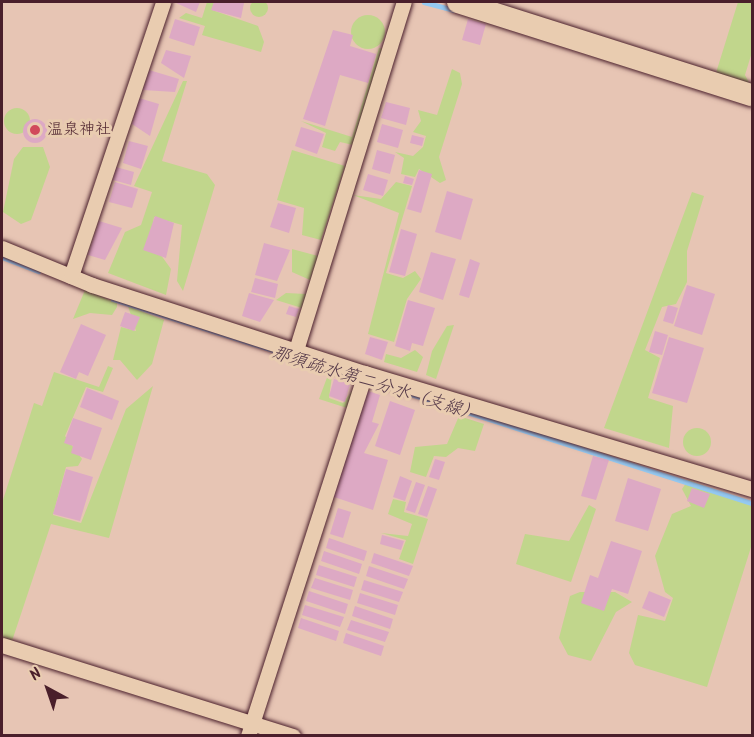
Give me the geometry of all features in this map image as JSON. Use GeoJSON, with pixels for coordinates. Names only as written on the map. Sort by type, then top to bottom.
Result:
{"type":"FeatureCollection","features":[{"type":"Feature","properties":{"kind":"street"},"geometry":{"type":"LineString","coordinates":[[71,276],[163,2]]}},
{"type":"Feature","properties":{"kind":"street"},"geometry":{"type":"LineString","coordinates":[[296,350],[404,2]]}},
{"type":"Feature","properties":{"kind":"street"},"geometry":{"type":"LineString","coordinates":[[458,2],[753,95]]}},
{"type":"Feature","properties":{"kind":"street"},"geometry":{"type":"LineString","coordinates":[[2,248],[71,276],[365,373],[753,489]]}},
{"type":"Feature","properties":{"kind":"street"},"geometry":{"type":"LineString","coordinates":[[250,729],[365,373]]}},
{"type":"Feature","properties":{"kind":"street"},"geometry":{"type":"LineString","coordinates":[[2,645],[250,729],[293,735]]}},
{"type":"Feature","properties":{"kind":"green space"},"geometry":{"type":"Polygon","coordinates":[[[255,-1],[263,-1],[268,4],[266,15],[255,17],[250,12],[250,4],[255,-1]]]}},
{"type":"Feature","properties":{"kind":"green space"},"geometry":{"type":"Polygon","coordinates":[[[207,2],[214,2],[212,10],[258,26],[264,42],[261,52],[202,35],[205,26],[179,18],[186,13],[202,18],[207,2]]]}},
{"type":"Feature","properties":{"kind":"green space"},"geometry":{"type":"Polygon","coordinates":[[[738,2],[752,2],[752,52],[745,75],[752,88],[715,76],[738,2]]]}},
{"type":"Feature","properties":{"kind":"green space"},"geometry":{"type":"Polygon","coordinates":[[[368,15],[380,20],[385,32],[380,44],[368,49],[356,44],[351,32],[356,20],[368,15]]]}},
{"type":"Feature","properties":{"kind":"green space"},"geometry":{"type":"Polygon","coordinates":[[[379,48],[383,49],[353,145],[340,142],[335,151],[322,147],[326,133],[301,121],[352,137],[379,48]]]}},
{"type":"Feature","properties":{"kind":"green space"},"geometry":{"type":"Polygon","coordinates":[[[452,69],[460,73],[462,84],[439,157],[446,180],[440,183],[419,169],[415,177],[401,174],[404,158],[395,152],[413,156],[423,147],[426,136],[413,132],[421,121],[418,110],[437,115],[452,69]]]}},
{"type":"Feature","properties":{"kind":"green space"},"geometry":{"type":"Polygon","coordinates":[[[183,81],[187,81],[162,161],[207,174],[215,185],[183,291],[177,281],[182,225],[154,217],[150,240],[171,269],[166,295],[108,273],[125,232],[141,225],[152,192],[134,186],[183,81]]]}},
{"type":"Feature","properties":{"kind":"green space"},"geometry":{"type":"Polygon","coordinates":[[[17,108],[26,112],[30,121],[26,130],[17,134],[8,130],[4,121],[8,112],[17,108]]]}},
{"type":"Feature","properties":{"kind":"green space"},"geometry":{"type":"Polygon","coordinates":[[[23,147],[43,147],[50,167],[31,220],[21,224],[3,212],[14,159],[23,147]]]}},
{"type":"Feature","properties":{"kind":"green space"},"geometry":{"type":"Polygon","coordinates":[[[292,150],[345,166],[321,240],[302,235],[304,208],[277,200],[292,150]]]}},
{"type":"Feature","properties":{"kind":"green space"},"geometry":{"type":"Polygon","coordinates":[[[396,182],[412,186],[386,273],[403,278],[415,271],[421,279],[407,299],[394,342],[368,334],[399,213],[353,195],[381,199],[396,182]]]}},
{"type":"Feature","properties":{"kind":"green space"},"geometry":{"type":"Polygon","coordinates":[[[692,192],[704,196],[687,251],[687,282],[676,304],[662,307],[645,350],[660,358],[648,398],[673,406],[669,448],[604,428],[692,192]]]}},
{"type":"Feature","properties":{"kind":"green space"},"geometry":{"type":"Polygon","coordinates":[[[292,249],[318,256],[310,280],[292,272],[292,249]]]}},
{"type":"Feature","properties":{"kind":"green space"},"geometry":{"type":"Polygon","coordinates":[[[85,290],[117,303],[112,315],[90,313],[73,319],[85,290]]]}},
{"type":"Feature","properties":{"kind":"green space"},"geometry":{"type":"Polygon","coordinates":[[[286,293],[306,294],[302,308],[276,300],[286,293]]]}},
{"type":"Feature","properties":{"kind":"green space"},"geometry":{"type":"Polygon","coordinates":[[[128,306],[164,320],[152,364],[137,380],[120,360],[113,360],[121,327],[136,331],[128,306]]]}},
{"type":"Feature","properties":{"kind":"green space"},"geometry":{"type":"Polygon","coordinates":[[[454,325],[436,379],[426,375],[432,351],[447,326],[454,325]]]}},
{"type":"Feature","properties":{"kind":"green space"},"geometry":{"type":"Polygon","coordinates":[[[415,350],[423,357],[417,372],[384,362],[386,354],[401,358],[415,350]]]}},
{"type":"Feature","properties":{"kind":"green space"},"geometry":{"type":"Polygon","coordinates":[[[108,366],[113,368],[103,392],[86,387],[65,436],[82,459],[78,466],[66,467],[53,515],[81,523],[126,409],[153,386],[109,538],[51,524],[12,641],[2,639],[2,503],[34,403],[42,406],[54,372],[99,387],[108,366]]]}},
{"type":"Feature","properties":{"kind":"green space"},"geometry":{"type":"Polygon","coordinates":[[[328,375],[332,376],[329,398],[343,403],[357,384],[347,408],[319,399],[328,375]]]}},
{"type":"Feature","properties":{"kind":"green space"},"geometry":{"type":"Polygon","coordinates":[[[459,416],[484,424],[475,451],[458,448],[446,457],[434,456],[426,477],[410,472],[415,447],[447,444],[459,416]]]}},
{"type":"Feature","properties":{"kind":"green space"},"geometry":{"type":"Polygon","coordinates":[[[697,428],[707,432],[711,442],[707,452],[697,456],[687,452],[683,442],[687,432],[697,428]]]}},
{"type":"Feature","properties":{"kind":"green space"},"geometry":{"type":"Polygon","coordinates":[[[688,480],[752,504],[752,544],[707,687],[635,665],[629,653],[638,615],[665,621],[673,598],[665,592],[655,556],[672,514],[691,506],[682,489],[688,480]]]}},
{"type":"Feature","properties":{"kind":"green space"},"geometry":{"type":"Polygon","coordinates":[[[393,499],[406,502],[404,512],[428,519],[413,564],[399,559],[406,540],[381,533],[408,536],[412,524],[388,514],[393,499]]]}},
{"type":"Feature","properties":{"kind":"green space"},"geometry":{"type":"Polygon","coordinates":[[[589,505],[596,509],[571,582],[516,564],[525,534],[569,541],[589,505]]]}},
{"type":"Feature","properties":{"kind":"green space"},"geometry":{"type":"Polygon","coordinates":[[[580,592],[615,592],[632,602],[616,612],[591,661],[568,655],[559,638],[570,596],[580,592]]]}},
{"type":"Feature","properties":{"kind":"building"},"geometry":{"type":"Polygon","coordinates":[[[174,2],[200,2],[196,12],[174,2]]]}},
{"type":"Feature","properties":{"kind":"building"},"geometry":{"type":"Polygon","coordinates":[[[214,2],[244,3],[241,18],[211,10],[214,2]]]}},
{"type":"Feature","properties":{"kind":"building"},"geometry":{"type":"Polygon","coordinates":[[[175,19],[200,27],[194,46],[169,38],[175,19]]]}},
{"type":"Feature","properties":{"kind":"building"},"geometry":{"type":"Polygon","coordinates":[[[468,19],[486,24],[480,45],[462,40],[468,19]]]}},
{"type":"Feature","properties":{"kind":"building"},"geometry":{"type":"Polygon","coordinates":[[[333,30],[353,35],[350,46],[376,54],[368,83],[340,75],[325,126],[303,119],[333,30]]]}},
{"type":"Feature","properties":{"kind":"building"},"geometry":{"type":"Polygon","coordinates":[[[166,50],[191,56],[184,78],[161,63],[166,50]]]}},
{"type":"Feature","properties":{"kind":"building"},"geometry":{"type":"Polygon","coordinates":[[[149,70],[179,79],[175,92],[143,90],[149,70]]]}},
{"type":"Feature","properties":{"kind":"building"},"geometry":{"type":"Polygon","coordinates":[[[139,98],[159,104],[150,136],[132,124],[139,98]]]}},
{"type":"Feature","properties":{"kind":"building"},"geometry":{"type":"Polygon","coordinates":[[[386,102],[410,108],[406,125],[381,118],[386,102]]]}},
{"type":"Feature","properties":{"kind":"building","name":"温泉神社"},"geometry":{"type":"Polygon","coordinates":[[[35,119],[43,123],[47,131],[43,139],[35,143],[27,139],[23,131],[27,123],[35,119]]]}},
{"type":"Feature","properties":{"kind":"building"},"geometry":{"type":"Polygon","coordinates":[[[382,124],[403,130],[398,148],[377,142],[382,124]]]}},
{"type":"Feature","properties":{"kind":"building"},"geometry":{"type":"Polygon","coordinates":[[[301,127],[324,134],[317,154],[295,146],[301,127]]]}},
{"type":"Feature","properties":{"kind":"building"},"geometry":{"type":"Polygon","coordinates":[[[412,135],[424,138],[422,146],[410,143],[412,135]]]}},
{"type":"Feature","properties":{"kind":"building"},"geometry":{"type":"Polygon","coordinates":[[[129,141],[148,146],[141,169],[123,163],[129,141]]]}},
{"type":"Feature","properties":{"kind":"building"},"geometry":{"type":"Polygon","coordinates":[[[377,150],[395,155],[390,174],[372,169],[377,150]]]}},
{"type":"Feature","properties":{"kind":"building"},"geometry":{"type":"Polygon","coordinates":[[[116,167],[134,172],[131,185],[113,180],[116,167]]]}},
{"type":"Feature","properties":{"kind":"building"},"geometry":{"type":"Polygon","coordinates":[[[419,170],[432,174],[421,213],[407,209],[419,170]]]}},
{"type":"Feature","properties":{"kind":"building"},"geometry":{"type":"Polygon","coordinates":[[[368,174],[388,180],[383,196],[363,190],[368,174]]]}},
{"type":"Feature","properties":{"kind":"building"},"geometry":{"type":"Polygon","coordinates":[[[405,176],[414,179],[412,185],[403,183],[405,176]]]}},
{"type":"Feature","properties":{"kind":"building"},"geometry":{"type":"Polygon","coordinates":[[[115,182],[138,189],[132,208],[109,202],[115,182]]]}},
{"type":"Feature","properties":{"kind":"building"},"geometry":{"type":"Polygon","coordinates":[[[447,191],[473,199],[461,240],[435,232],[447,191]]]}},
{"type":"Feature","properties":{"kind":"building"},"geometry":{"type":"Polygon","coordinates":[[[278,203],[296,208],[289,233],[270,227],[278,203]]]}},
{"type":"Feature","properties":{"kind":"building"},"geometry":{"type":"Polygon","coordinates":[[[155,216],[174,223],[166,258],[143,250],[155,216]]]}},
{"type":"Feature","properties":{"kind":"building"},"geometry":{"type":"Polygon","coordinates":[[[99,221],[122,228],[105,260],[88,255],[99,221]]]}},
{"type":"Feature","properties":{"kind":"building"},"geometry":{"type":"Polygon","coordinates":[[[401,229],[417,234],[405,276],[389,272],[401,229]]]}},
{"type":"Feature","properties":{"kind":"building"},"geometry":{"type":"Polygon","coordinates":[[[264,243],[290,250],[277,281],[255,275],[264,243]]]}},
{"type":"Feature","properties":{"kind":"building"},"geometry":{"type":"Polygon","coordinates":[[[431,252],[456,259],[443,300],[419,292],[431,252]]]}},
{"type":"Feature","properties":{"kind":"building"},"geometry":{"type":"Polygon","coordinates":[[[470,259],[480,263],[469,298],[459,295],[470,259]]]}},
{"type":"Feature","properties":{"kind":"building"},"geometry":{"type":"Polygon","coordinates":[[[255,278],[278,284],[275,298],[251,292],[255,278]]]}},
{"type":"Feature","properties":{"kind":"building"},"geometry":{"type":"Polygon","coordinates":[[[687,285],[715,294],[702,335],[674,326],[687,285]]]}},
{"type":"Feature","properties":{"kind":"building"},"geometry":{"type":"Polygon","coordinates":[[[249,293],[274,300],[260,322],[242,316],[249,293]]]}},
{"type":"Feature","properties":{"kind":"building"},"geometry":{"type":"Polygon","coordinates":[[[408,300],[435,308],[423,346],[412,343],[410,351],[395,346],[408,300]]]}},
{"type":"Feature","properties":{"kind":"building"},"geometry":{"type":"Polygon","coordinates":[[[668,305],[678,308],[673,324],[663,321],[668,305]]]}},
{"type":"Feature","properties":{"kind":"building"},"geometry":{"type":"Polygon","coordinates":[[[289,306],[299,309],[296,317],[286,314],[289,306]]]}},
{"type":"Feature","properties":{"kind":"building"},"geometry":{"type":"Polygon","coordinates":[[[125,312],[140,317],[134,331],[120,326],[125,312]]]}},
{"type":"Feature","properties":{"kind":"building"},"geometry":{"type":"Polygon","coordinates":[[[81,324],[106,335],[88,376],[79,372],[76,379],[60,372],[81,324]]]}},
{"type":"Feature","properties":{"kind":"building"},"geometry":{"type":"Polygon","coordinates":[[[655,331],[668,335],[662,355],[649,352],[655,331]]]}},
{"type":"Feature","properties":{"kind":"building"},"geometry":{"type":"Polygon","coordinates":[[[370,337],[388,342],[382,360],[365,354],[370,337]]]}},
{"type":"Feature","properties":{"kind":"building"},"geometry":{"type":"Polygon","coordinates":[[[669,337],[704,348],[687,403],[652,393],[669,337]]]}},
{"type":"Feature","properties":{"kind":"building"},"geometry":{"type":"Polygon","coordinates":[[[334,379],[350,384],[345,402],[329,396],[334,379]]]}},
{"type":"Feature","properties":{"kind":"building"},"geometry":{"type":"Polygon","coordinates":[[[87,388],[119,401],[112,420],[80,407],[87,388]]]}},
{"type":"Feature","properties":{"kind":"building"},"geometry":{"type":"Polygon","coordinates":[[[365,390],[380,395],[372,422],[379,424],[364,453],[388,460],[373,510],[331,496],[365,390]]]}},
{"type":"Feature","properties":{"kind":"building"},"geometry":{"type":"Polygon","coordinates":[[[390,401],[415,410],[400,455],[375,446],[390,401]]]}},
{"type":"Feature","properties":{"kind":"building"},"geometry":{"type":"Polygon","coordinates":[[[73,418],[102,428],[91,460],[71,453],[73,446],[64,443],[73,418]]]}},
{"type":"Feature","properties":{"kind":"building"},"geometry":{"type":"Polygon","coordinates":[[[593,456],[609,460],[596,500],[581,496],[593,456]]]}},
{"type":"Feature","properties":{"kind":"building"},"geometry":{"type":"Polygon","coordinates":[[[435,459],[445,462],[439,480],[429,477],[435,459]]]}},
{"type":"Feature","properties":{"kind":"building"},"geometry":{"type":"Polygon","coordinates":[[[66,469],[93,477],[80,521],[53,514],[66,469]]]}},
{"type":"Feature","properties":{"kind":"building"},"geometry":{"type":"Polygon","coordinates":[[[400,476],[412,481],[405,501],[393,497],[400,476]]]}},
{"type":"Feature","properties":{"kind":"building"},"geometry":{"type":"Polygon","coordinates":[[[628,478],[661,489],[648,531],[615,521],[628,478]]]}},
{"type":"Feature","properties":{"kind":"building"},"geometry":{"type":"Polygon","coordinates":[[[416,482],[425,485],[415,513],[406,510],[416,482]]]}},
{"type":"Feature","properties":{"kind":"building"},"geometry":{"type":"Polygon","coordinates":[[[428,486],[437,489],[427,517],[418,514],[428,486]]]}},
{"type":"Feature","properties":{"kind":"building"},"geometry":{"type":"Polygon","coordinates":[[[692,488],[710,494],[704,508],[687,501],[692,488]]]}},
{"type":"Feature","properties":{"kind":"building"},"geometry":{"type":"Polygon","coordinates":[[[338,508],[351,512],[343,538],[330,534],[338,508]]]}},
{"type":"Feature","properties":{"kind":"building"},"geometry":{"type":"Polygon","coordinates":[[[382,535],[404,541],[401,550],[380,544],[382,535]]]}},
{"type":"Feature","properties":{"kind":"building"},"geometry":{"type":"Polygon","coordinates":[[[329,538],[367,551],[364,561],[326,548],[329,538]]]}},
{"type":"Feature","properties":{"kind":"building"},"geometry":{"type":"Polygon","coordinates":[[[611,541],[642,551],[628,594],[612,589],[604,611],[581,603],[590,575],[598,578],[611,541]]]}},
{"type":"Feature","properties":{"kind":"building"},"geometry":{"type":"Polygon","coordinates":[[[324,551],[362,564],[359,574],[321,561],[324,551]]]}},
{"type":"Feature","properties":{"kind":"building"},"geometry":{"type":"Polygon","coordinates":[[[374,553],[413,566],[409,576],[371,563],[374,553]]]}},
{"type":"Feature","properties":{"kind":"building"},"geometry":{"type":"Polygon","coordinates":[[[319,565],[357,577],[354,587],[316,575],[319,565]]]}},
{"type":"Feature","properties":{"kind":"building"},"geometry":{"type":"Polygon","coordinates":[[[369,566],[408,579],[404,589],[366,576],[369,566]]]}},
{"type":"Feature","properties":{"kind":"building"},"geometry":{"type":"Polygon","coordinates":[[[315,578],[353,590],[350,600],[311,588],[315,578]]]}},
{"type":"Feature","properties":{"kind":"building"},"geometry":{"type":"Polygon","coordinates":[[[364,580],[403,592],[399,602],[361,590],[364,580]]]}},
{"type":"Feature","properties":{"kind":"building"},"geometry":{"type":"Polygon","coordinates":[[[309,591],[348,604],[345,614],[306,601],[309,591]]]}},
{"type":"Feature","properties":{"kind":"building"},"geometry":{"type":"Polygon","coordinates":[[[649,591],[671,600],[664,617],[642,608],[649,591]]]}},
{"type":"Feature","properties":{"kind":"building"},"geometry":{"type":"Polygon","coordinates":[[[360,593],[398,605],[395,615],[357,603],[360,593]]]}},
{"type":"Feature","properties":{"kind":"building"},"geometry":{"type":"Polygon","coordinates":[[[305,605],[344,617],[340,627],[302,615],[305,605]]]}},
{"type":"Feature","properties":{"kind":"building"},"geometry":{"type":"Polygon","coordinates":[[[355,606],[393,619],[390,629],[352,616],[355,606]]]}},
{"type":"Feature","properties":{"kind":"building"},"geometry":{"type":"Polygon","coordinates":[[[301,618],[339,631],[336,641],[298,628],[301,618]]]}},
{"type":"Feature","properties":{"kind":"building"},"geometry":{"type":"Polygon","coordinates":[[[351,620],[389,632],[385,642],[347,630],[351,620]]]}},
{"type":"Feature","properties":{"kind":"building"},"geometry":{"type":"Polygon","coordinates":[[[346,633],[384,646],[381,656],[343,643],[346,633]]]}},
{"type":"Feature","properties":{"kind":"waterway","name":"那須疏水第二分水（支線）"},"geometry":{"type":"LineString","coordinates":[[424,2],[453,10]]}},
{"type":"Feature","properties":{"kind":"waterway","name":"那須疏水第二分水（支線）"},"geometry":{"type":"LineString","coordinates":[[2,257],[38,271]]}},
{"type":"Feature","properties":{"kind":"waterway","name":"那須疏水第二分水（支線）"},"geometry":{"type":"LineString","coordinates":[[113,299],[752,503]]}},
{"type":"Feature","properties":{"kind":"place","name":"温泉神社"},"geometry":{"type":"Point","coordinates":[35,130]}}]}
